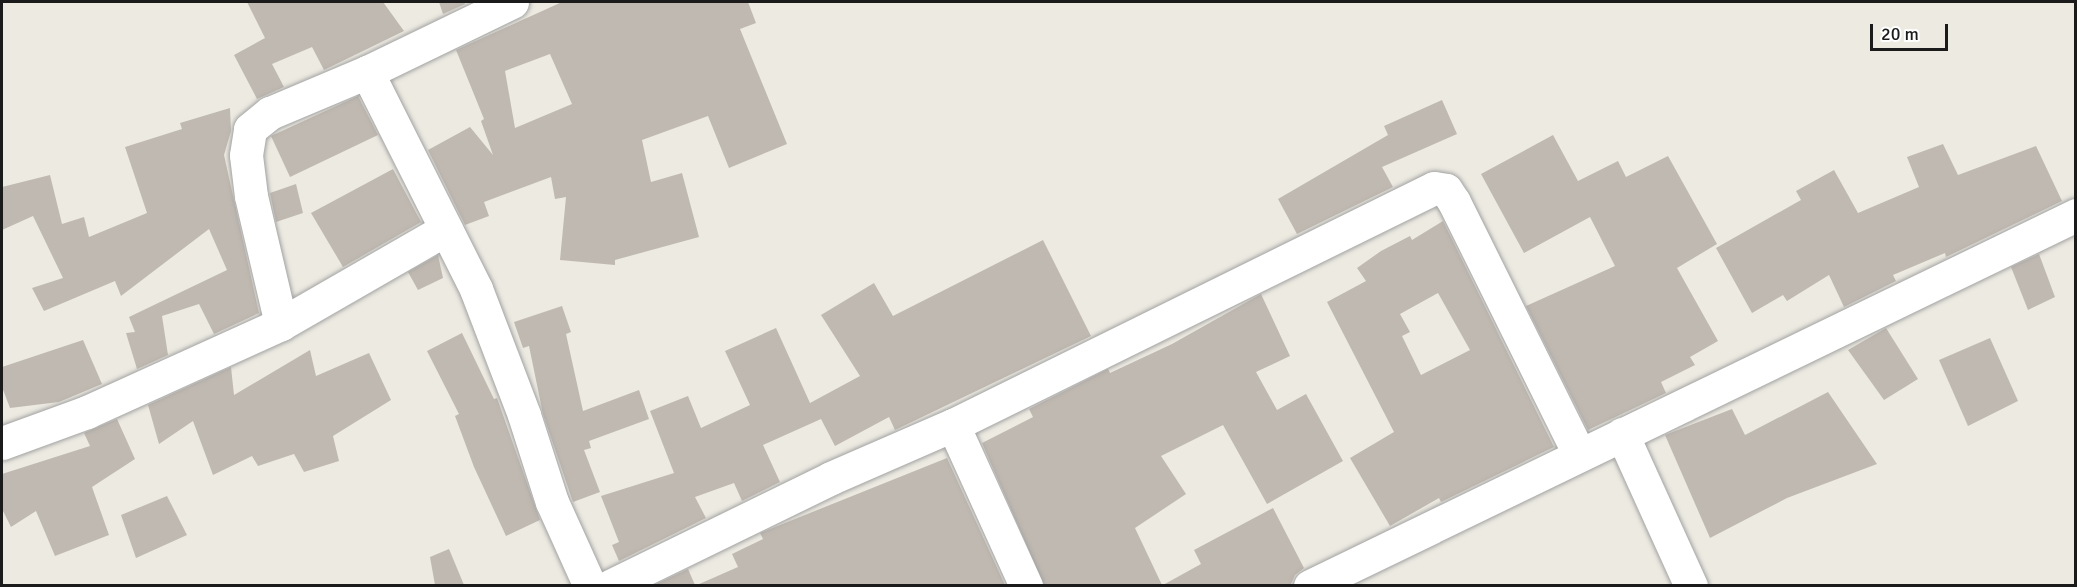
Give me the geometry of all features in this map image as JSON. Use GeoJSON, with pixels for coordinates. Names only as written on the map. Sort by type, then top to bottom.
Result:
{"type":"FeatureCollection","features":[{"type":"Feature","properties":{"kind":"street"},"geometry":{"type":"LineString","coordinates":[[281,324],[251,196],[246,155],[250,129],[270,113],[367,72],[512,2]]}},
{"type":"Feature","properties":{"kind":"street"},"geometry":{"type":"LineString","coordinates":[[367,72],[476,289],[524,416],[552,502],[590,585]]}},
{"type":"Feature","properties":{"kind":"street"},"geometry":{"type":"LineString","coordinates":[[610,585],[831,478],[953,425],[1422,191],[1442,188],[1455,202],[1579,454]]}},
{"type":"Feature","properties":{"kind":"street"},"geometry":{"type":"LineString","coordinates":[[1310,585],[2076,215]]}},
{"type":"Feature","properties":{"kind":"street"},"geometry":{"type":"LineString","coordinates":[[2,443],[87,412],[281,324],[450,237]]}},
{"type":"Feature","properties":{"kind":"street"},"geometry":{"type":"LineString","coordinates":[[953,425],[1026,585]]}},
{"type":"Feature","properties":{"kind":"street"},"geometry":{"type":"LineString","coordinates":[[1622,434],[1691,585]]}},
{"type":"Feature","properties":{"kind":"building"},"geometry":{"type":"Polygon","coordinates":[[[247,2],[383,2],[404,31],[324,70],[312,47],[272,64],[284,87],[257,99],[234,55],[265,38],[247,2]]]}},
{"type":"Feature","properties":{"kind":"building"},"geometry":{"type":"Polygon","coordinates":[[[439,2],[464,2],[465,4],[443,14],[439,2]]]}},
{"type":"Feature","properties":{"kind":"building"},"geometry":{"type":"Polygon","coordinates":[[[562,2],[748,2],[756,23],[740,29],[787,144],[729,168],[708,116],[642,140],[651,182],[682,173],[699,237],[615,260],[615,265],[560,260],[566,197],[555,199],[551,177],[484,202],[489,216],[465,225],[428,150],[470,127],[493,155],[481,121],[484,119],[456,50],[562,2]],[[550,54],[505,71],[515,128],[572,104],[550,54]]]}},
{"type":"Feature","properties":{"kind":"building"},"geometry":{"type":"Polygon","coordinates":[[[358,96],[378,135],[290,177],[271,136],[358,96]]]}},
{"type":"Feature","properties":{"kind":"building"},"geometry":{"type":"Polygon","coordinates":[[[1442,100],[1457,134],[1382,167],[1393,187],[1297,234],[1278,199],[1388,135],[1384,126],[1442,100]]]}},
{"type":"Feature","properties":{"kind":"building"},"geometry":{"type":"Polygon","coordinates":[[[230,108],[231,131],[224,155],[259,313],[214,334],[199,304],[162,316],[168,355],[137,369],[126,333],[135,332],[129,317],[227,270],[209,229],[121,296],[115,281],[44,311],[32,288],[63,278],[33,216],[2,230],[2,187],[50,175],[62,224],[84,217],[89,237],[147,213],[125,147],[182,129],[180,123],[230,108]]]}},
{"type":"Feature","properties":{"kind":"building"},"geometry":{"type":"Polygon","coordinates":[[[1553,135],[1578,181],[1618,161],[1626,177],[1668,156],[1717,244],[1677,268],[1718,341],[1690,357],[1695,365],[1661,382],[1666,393],[1588,430],[1526,306],[1615,266],[1590,217],[1524,253],[1481,174],[1553,135]]]}},
{"type":"Feature","properties":{"kind":"building"},"geometry":{"type":"Polygon","coordinates":[[[1943,144],[1958,175],[2036,146],[2062,201],[1946,257],[1945,253],[1893,275],[1896,281],[1844,307],[1829,275],[1787,301],[1783,295],[1752,313],[1716,248],[1801,200],[1796,191],[1834,170],[1858,213],[1919,187],[1907,157],[1943,144]]]}},
{"type":"Feature","properties":{"kind":"building"},"geometry":{"type":"Polygon","coordinates":[[[393,169],[421,222],[343,267],[311,213],[393,169]]]}},
{"type":"Feature","properties":{"kind":"building"},"geometry":{"type":"Polygon","coordinates":[[[296,184],[303,213],[276,222],[270,193],[296,184]]]}},
{"type":"Feature","properties":{"kind":"building"},"geometry":{"type":"Polygon","coordinates":[[[1443,221],[1554,447],[1441,502],[1439,498],[1390,526],[1350,458],[1394,432],[1327,302],[1366,281],[1357,268],[1381,251],[1410,236],[1412,240],[1443,221]],[[1438,293],[1400,314],[1410,332],[1402,336],[1421,375],[1470,350],[1438,293]]]}},
{"type":"Feature","properties":{"kind":"building"},"geometry":{"type":"Polygon","coordinates":[[[1043,240],[1091,336],[895,430],[889,417],[835,446],[821,419],[763,445],[780,482],[742,501],[734,483],[695,497],[706,518],[619,561],[612,545],[619,542],[601,496],[674,473],[650,411],[688,396],[701,428],[750,405],[725,351],[776,328],[810,403],[860,376],[821,315],[874,283],[893,316],[1043,240]]]}},
{"type":"Feature","properties":{"kind":"building"},"geometry":{"type":"Polygon","coordinates":[[[2039,254],[2055,297],[2028,310],[2011,267],[2039,254]]]}},
{"type":"Feature","properties":{"kind":"building"},"geometry":{"type":"Polygon","coordinates":[[[438,255],[443,278],[418,290],[408,272],[438,255]]]}},
{"type":"Feature","properties":{"kind":"building"},"geometry":{"type":"Polygon","coordinates":[[[1261,294],[1290,356],[1256,372],[1277,410],[1306,394],[1343,461],[1267,504],[1223,425],[1161,456],[1186,494],[1135,528],[1162,585],[1044,585],[982,443],[1033,417],[1029,409],[1108,369],[1110,373],[1172,344],[1261,294]]]}},
{"type":"Feature","properties":{"kind":"building"},"geometry":{"type":"Polygon","coordinates":[[[562,306],[571,332],[566,334],[583,411],[639,390],[649,419],[589,441],[591,448],[584,450],[600,492],[573,502],[543,414],[529,346],[523,348],[514,322],[562,306]]]}},
{"type":"Feature","properties":{"kind":"building"},"geometry":{"type":"Polygon","coordinates":[[[1886,328],[1918,379],[1884,400],[1848,350],[1886,328]]]}},
{"type":"Feature","properties":{"kind":"building"},"geometry":{"type":"Polygon","coordinates":[[[462,333],[494,399],[497,398],[540,520],[506,536],[474,467],[455,416],[459,414],[427,351],[462,333]]]}},
{"type":"Feature","properties":{"kind":"building"},"geometry":{"type":"Polygon","coordinates":[[[1990,338],[2018,401],[1968,426],[1939,360],[1990,338]]]}},
{"type":"Feature","properties":{"kind":"building"},"geometry":{"type":"Polygon","coordinates":[[[83,340],[102,384],[59,402],[10,408],[2,387],[2,367],[83,340]]]}},
{"type":"Feature","properties":{"kind":"building"},"geometry":{"type":"Polygon","coordinates":[[[310,350],[316,376],[369,353],[391,400],[333,436],[339,461],[304,472],[294,454],[258,466],[252,456],[213,475],[193,421],[159,444],[148,405],[231,367],[234,395],[310,350]]]}},
{"type":"Feature","properties":{"kind":"building"},"geometry":{"type":"Polygon","coordinates":[[[1828,392],[1877,464],[1787,498],[1710,538],[1665,435],[1732,409],[1745,435],[1828,392]]]}},
{"type":"Feature","properties":{"kind":"building"},"geometry":{"type":"Polygon","coordinates":[[[117,419],[135,459],[92,487],[109,535],[55,556],[36,511],[11,527],[2,509],[2,474],[90,446],[84,433],[117,419]]]}},
{"type":"Feature","properties":{"kind":"building"},"geometry":{"type":"Polygon","coordinates":[[[947,458],[1005,585],[697,585],[738,567],[732,554],[763,539],[760,533],[947,458]]]}},
{"type":"Feature","properties":{"kind":"building"},"geometry":{"type":"Polygon","coordinates":[[[167,496],[187,535],[136,558],[121,515],[167,496]]]}},
{"type":"Feature","properties":{"kind":"building"},"geometry":{"type":"Polygon","coordinates":[[[1273,508],[1304,568],[1295,575],[1291,584],[1163,585],[1201,564],[1194,550],[1273,508]]]}},
{"type":"Feature","properties":{"kind":"building"},"geometry":{"type":"Polygon","coordinates":[[[449,549],[464,585],[435,585],[430,557],[449,549]]]}},
{"type":"Feature","properties":{"kind":"building"},"geometry":{"type":"Polygon","coordinates":[[[688,569],[695,585],[654,585],[688,569]]]}}]}
